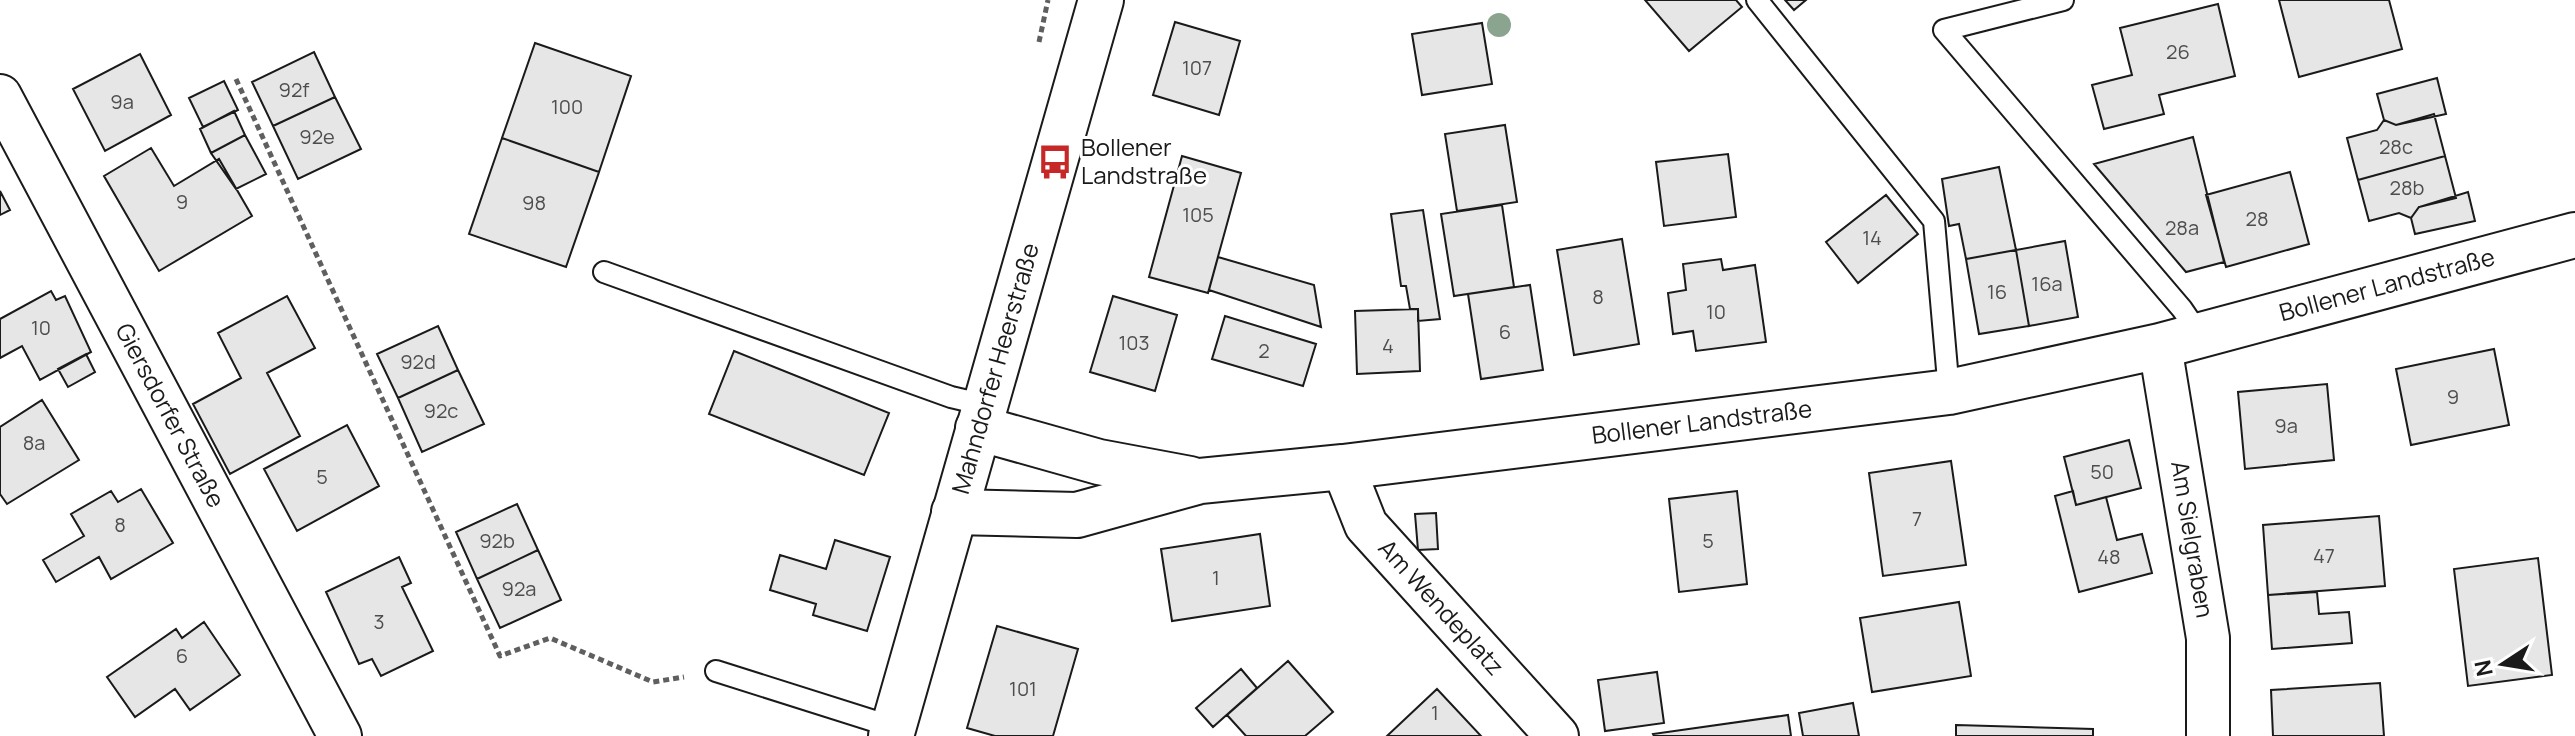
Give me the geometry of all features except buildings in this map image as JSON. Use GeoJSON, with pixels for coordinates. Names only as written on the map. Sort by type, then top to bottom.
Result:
{"type":"FeatureCollection","features":[{"type":"Feature","properties":{"kind":"street","name":"Mahndorfer Heerstraße"},"geometry":{"type":"LineString","coordinates":[[892,731],[1101,0]]}},
{"type":"Feature","properties":{"kind":"street","name":"Giersdorfer Straße"},"geometry":{"type":"LineString","coordinates":[[0,96],[340,736]]}},
{"type":"Feature","properties":{"kind":"street","name":"Bollener Landstraße"},"geometry":{"type":"LineString","coordinates":[[954,512],[1077,515],[1200,481],[1343,467],[1949,392],[2179,340],[2575,235]]}},
{"type":"Feature","properties":{"kind":"street","name":"Am Sielgraben"},"geometry":{"type":"LineString","coordinates":[[2179,340],[2208,638],[2208,736]]}},
{"type":"Feature","properties":{"kind":"street","name":"Bollener Landstraße"},"geometry":{"type":"LineString","coordinates":[[982,417],[1099,462],[1200,481]]}},
{"type":"Feature","properties":{"kind":"street","name":"Am Wendeplatz"},"geometry":{"type":"LineString","coordinates":[[1343,467],[1366,525],[1557,736]]}},
{"type":"Feature","properties":{"kind":"lane"},"geometry":{"type":"LineString","coordinates":[[1757,0],[1934,221],[1949,392]]}},
{"type":"Feature","properties":{"kind":"lane"},"geometry":{"type":"LineString","coordinates":[[2063,0],[1944,30],[2182,309],[2179,340]]}},
{"type":"Feature","properties":{"kind":"lane"},"geometry":{"type":"LineString","coordinates":[[604,272],[951,397],[982,417]]}},
{"type":"Feature","properties":{"kind":"lane"},"geometry":{"type":"LineString","coordinates":[[716,671],[892,731]]}},
{"type":"Feature","properties":{"kind":"path"},"geometry":{"type":"LineString","coordinates":[[236,79],[500,656],[550,638],[653,682],[716,671]]}},
{"type":"Feature","properties":{"kind":"place","name":"Bollener Landstraße"},"geometry":{"type":"Point","coordinates":[1055,162]}}]}
